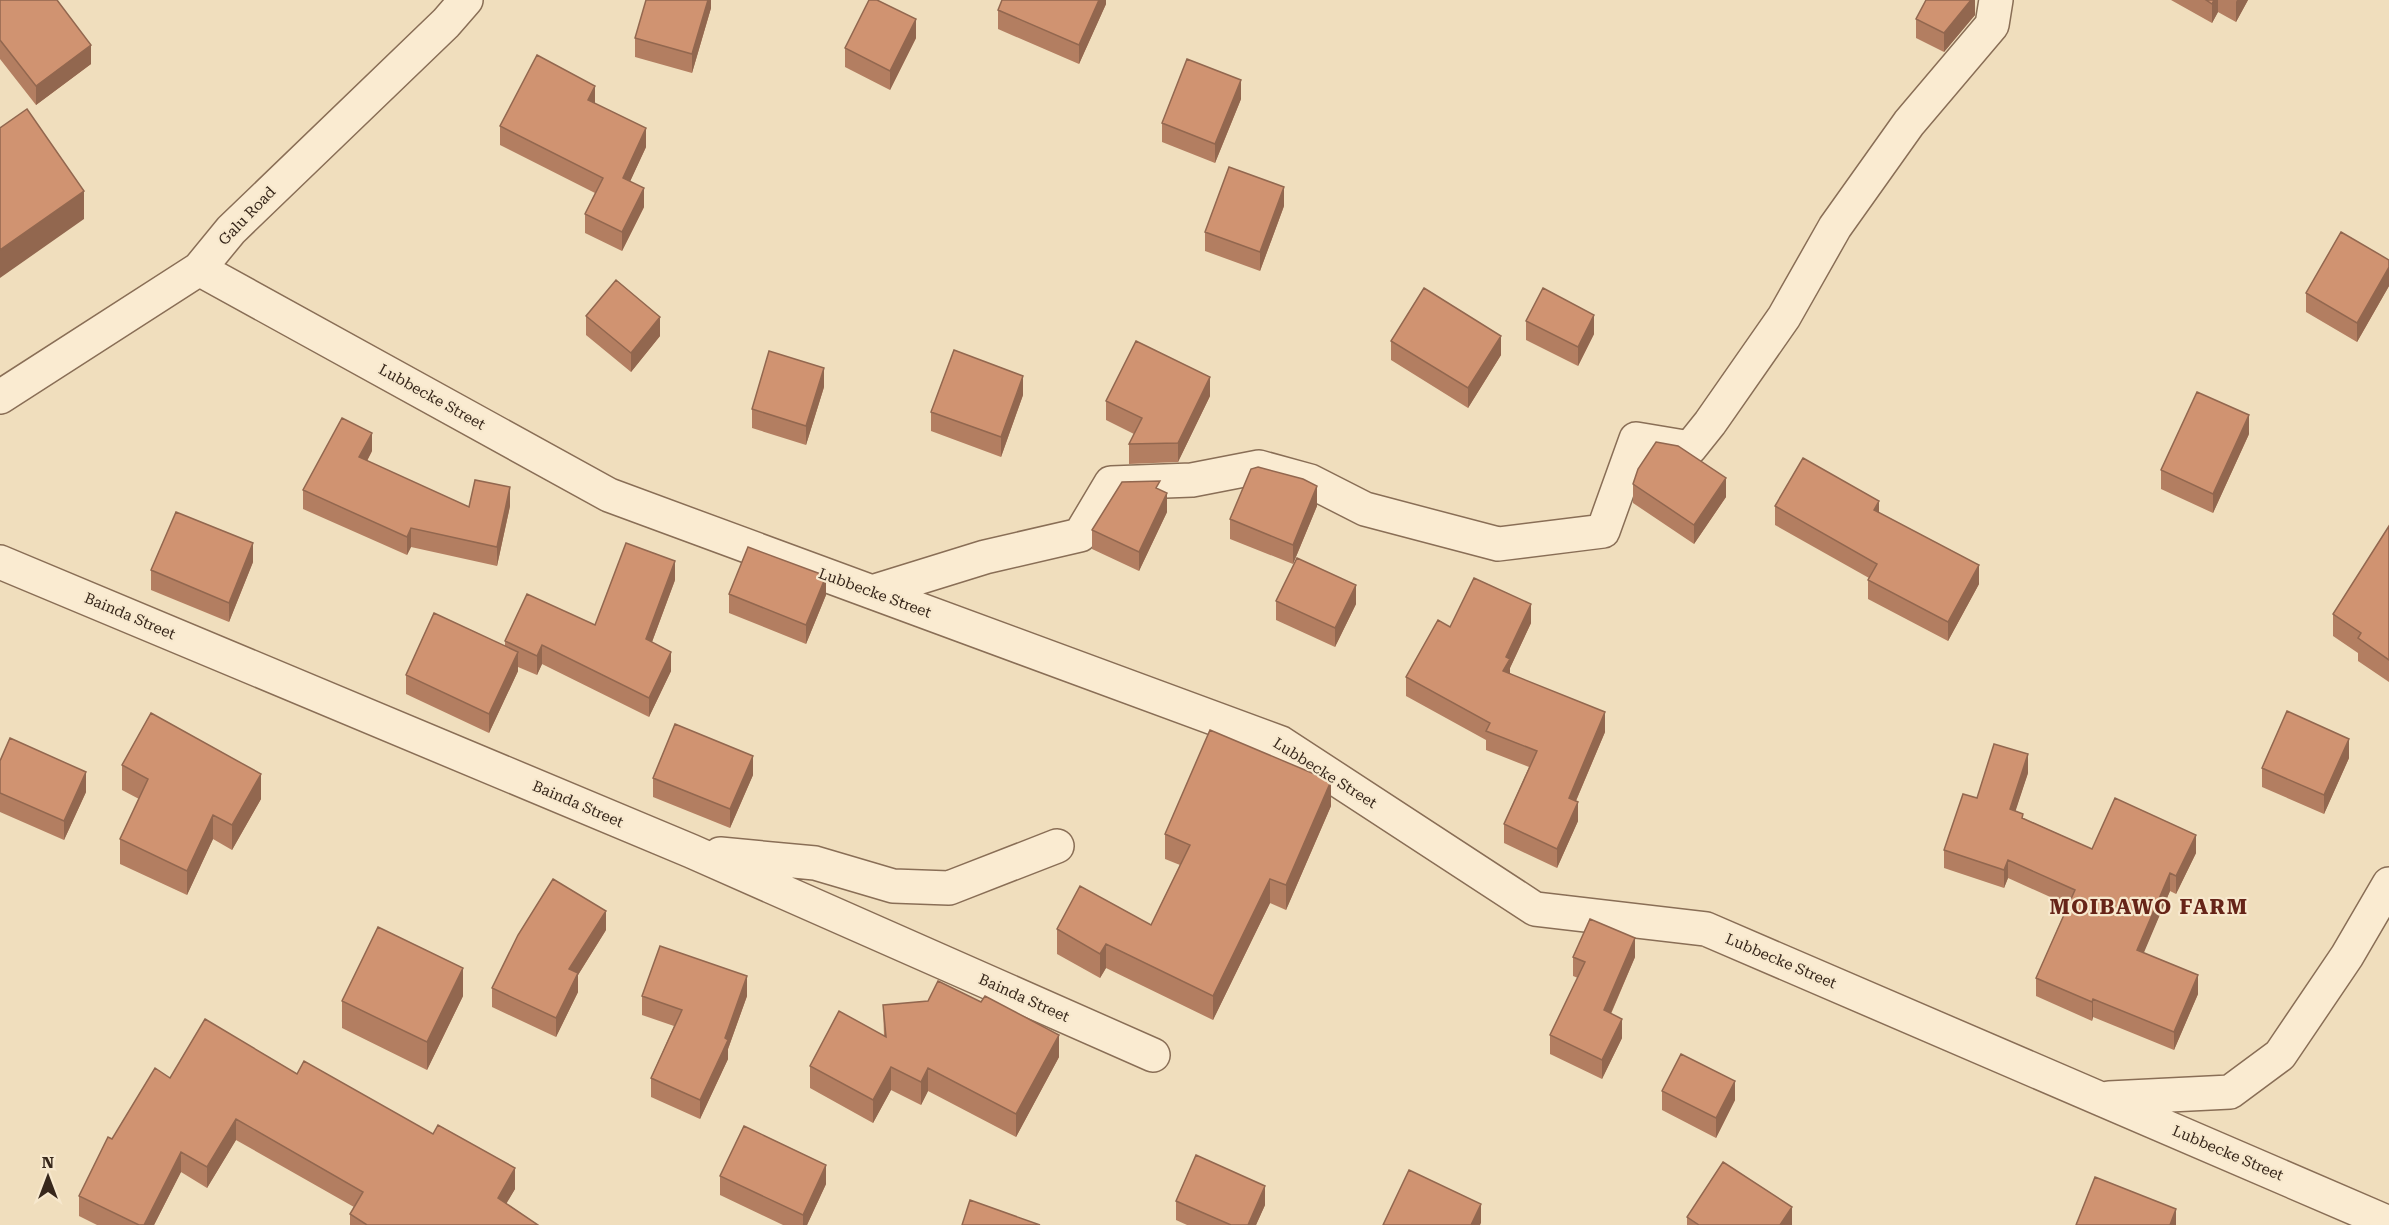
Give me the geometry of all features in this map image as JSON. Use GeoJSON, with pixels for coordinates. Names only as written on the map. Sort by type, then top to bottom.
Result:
{"type":"FeatureCollection","features":[{"type":"Feature","properties":{"kind":"street","name":"Galu Road"},"geometry":{"type":"LineString","coordinates":[[0,397],[199,269],[231,230],[446,23],[466,0]]}},
{"type":"Feature","properties":{"kind":"street"},"geometry":{"type":"LineString","coordinates":[[872,592],[985,557],[1080,535],[1111,483],[1192,480],[1259,467],[1310,481],[1365,509],[1498,544],[1603,531],[1636,438],[1690,448],[1784,316],[1835,227],[1909,123],[1992,25],[1996,0]]}},
{"type":"Feature","properties":{"kind":"street","name":"Lubbecke Street"},"geometry":{"type":"LineString","coordinates":[[199,269],[609,495],[1281,743],[1535,909],[1706,929],[2389,1222]]}},
{"type":"Feature","properties":{"kind":"street","name":"Bainda Street"},"geometry":{"type":"LineString","coordinates":[[0,562],[691,851],[1153,1055]]}},
{"type":"Feature","properties":{"kind":"street"},"geometry":{"type":"LineString","coordinates":[[691,851],[815,863],[893,886],[949,888],[1057,846]]}},
{"type":"Feature","properties":{"kind":"street"},"geometry":{"type":"LineString","coordinates":[[2102,1099],[2230,1092],[2280,1055],[2347,956],[2389,884]]}},
{"type":"Feature","properties":{"kind":"building"},"geometry":{"type":"Polygon","coordinates":[[[0,0],[57,0],[91,45],[36,86],[0,40],[0,0]]]}},
{"type":"Feature","properties":{"kind":"building"},"geometry":{"type":"Polygon","coordinates":[[[646,0],[708,0],[692,54],[635,38],[646,0]]]}},
{"type":"Feature","properties":{"kind":"building"},"geometry":{"type":"Polygon","coordinates":[[[869,0],[877,0],[916,19],[890,71],[845,48],[869,0]]]}},
{"type":"Feature","properties":{"kind":"building"},"geometry":{"type":"Polygon","coordinates":[[[1002,0],[1099,0],[1079,45],[998,10],[1002,0]]]}},
{"type":"Feature","properties":{"kind":"building"},"geometry":{"type":"Polygon","coordinates":[[[1926,0],[1971,0],[1944,33],[1916,19],[1926,0]]]}},
{"type":"Feature","properties":{"kind":"building"},"geometry":{"type":"Polygon","coordinates":[[[537,55],[595,86],[588,100],[646,128],[623,178],[644,188],[622,232],[585,214],[603,178],[500,126],[537,55]]]}},
{"type":"Feature","properties":{"kind":"building"},"geometry":{"type":"Polygon","coordinates":[[[1187,59],[1241,80],[1215,144],[1162,123],[1187,59]]]}},
{"type":"Feature","properties":{"kind":"building"},"geometry":{"type":"Polygon","coordinates":[[[27,109],[84,191],[0,250],[0,128],[27,109]]]}},
{"type":"Feature","properties":{"kind":"building"},"geometry":{"type":"Polygon","coordinates":[[[1229,167],[1284,187],[1260,252],[1205,232],[1229,167]]]}},
{"type":"Feature","properties":{"kind":"building"},"geometry":{"type":"Polygon","coordinates":[[[2341,232],[2389,260],[2389,267],[2357,323],[2306,293],[2341,232]]]}},
{"type":"Feature","properties":{"kind":"building"},"geometry":{"type":"Polygon","coordinates":[[[616,280],[660,317],[631,353],[586,316],[616,280]]]}},
{"type":"Feature","properties":{"kind":"building"},"geometry":{"type":"Polygon","coordinates":[[[1424,288],[1501,336],[1468,388],[1391,341],[1424,288]]]}},
{"type":"Feature","properties":{"kind":"building"},"geometry":{"type":"Polygon","coordinates":[[[1543,288],[1594,315],[1578,347],[1526,321],[1543,288]]]}},
{"type":"Feature","properties":{"kind":"building"},"geometry":{"type":"Polygon","coordinates":[[[1136,341],[1210,377],[1178,443],[1129,444],[1142,418],[1106,401],[1136,341]]]}},
{"type":"Feature","properties":{"kind":"building"},"geometry":{"type":"Polygon","coordinates":[[[954,350],[1023,376],[1001,437],[931,412],[954,350]]]}},
{"type":"Feature","properties":{"kind":"building"},"geometry":{"type":"Polygon","coordinates":[[[769,351],[824,368],[806,426],[752,409],[769,351]]]}},
{"type":"Feature","properties":{"kind":"building"},"geometry":{"type":"Polygon","coordinates":[[[2197,392],[2249,415],[2213,494],[2161,470],[2197,392]]]}},
{"type":"Feature","properties":{"kind":"building"},"geometry":{"type":"Polygon","coordinates":[[[342,418],[372,433],[359,457],[469,507],[475,480],[510,487],[497,547],[411,528],[407,537],[303,490],[342,418]]]}},
{"type":"Feature","properties":{"kind":"building"},"geometry":{"type":"Polygon","coordinates":[[[1656,442],[1678,446],[1726,478],[1694,525],[1633,484],[1638,469],[1656,442]]]}},
{"type":"Feature","properties":{"kind":"building"},"geometry":{"type":"Polygon","coordinates":[[[1803,458],[1879,501],[1874,510],[1979,565],[1948,622],[1868,580],[1877,564],[1775,506],[1803,458]]]}},
{"type":"Feature","properties":{"kind":"building"},"geometry":{"type":"Polygon","coordinates":[[[1258,467],[1303,479],[1317,486],[1293,545],[1230,519],[1251,469],[1258,467]]]}},
{"type":"Feature","properties":{"kind":"building"},"geometry":{"type":"Polygon","coordinates":[[[1160,481],[1156,488],[1167,493],[1139,552],[1092,530],[1122,482],[1160,481]]]}},
{"type":"Feature","properties":{"kind":"building"},"geometry":{"type":"Polygon","coordinates":[[[176,512],[253,543],[229,603],[151,570],[176,512]]]}},
{"type":"Feature","properties":{"kind":"building"},"geometry":{"type":"Polygon","coordinates":[[[2389,526],[2389,660],[2358,638],[2361,633],[2333,614],[2389,526]]]}},
{"type":"Feature","properties":{"kind":"building"},"geometry":{"type":"Polygon","coordinates":[[[626,543],[675,561],[646,639],[671,652],[649,698],[542,645],[537,656],[505,641],[527,594],[595,625],[626,543]]]}},
{"type":"Feature","properties":{"kind":"building"},"geometry":{"type":"Polygon","coordinates":[[[748,547],[826,576],[806,625],[729,594],[748,547]]]}},
{"type":"Feature","properties":{"kind":"building"},"geometry":{"type":"Polygon","coordinates":[[[1297,558],[1356,585],[1335,628],[1276,601],[1297,558]]]}},
{"type":"Feature","properties":{"kind":"building"},"geometry":{"type":"Polygon","coordinates":[[[1474,578],[1531,604],[1506,657],[1510,659],[1503,671],[1605,712],[1569,798],[1578,802],[1557,849],[1504,824],[1537,751],[1486,731],[1490,723],[1406,677],[1438,620],[1450,627],[1474,578]]]}},
{"type":"Feature","properties":{"kind":"building"},"geometry":{"type":"Polygon","coordinates":[[[434,613],[518,652],[489,714],[406,675],[434,613]]]}},
{"type":"Feature","properties":{"kind":"building"},"geometry":{"type":"Polygon","coordinates":[[[2287,711],[2349,739],[2324,795],[2262,768],[2287,711]]]}},
{"type":"Feature","properties":{"kind":"building"},"geometry":{"type":"Polygon","coordinates":[[[151,713],[261,774],[232,825],[213,815],[187,871],[120,839],[148,779],[122,765],[151,713]]]}},
{"type":"Feature","properties":{"kind":"building"},"geometry":{"type":"Polygon","coordinates":[[[675,724],[753,756],[730,809],[653,778],[675,724]]]}},
{"type":"Feature","properties":{"kind":"building"},"geometry":{"type":"Polygon","coordinates":[[[1210,730],[1331,781],[1286,885],[1270,879],[1213,996],[1106,944],[1100,954],[1057,929],[1080,886],[1151,925],[1190,845],[1165,834],[1210,730]]]}},
{"type":"Feature","properties":{"kind":"building"},"geometry":{"type":"Polygon","coordinates":[[[10,738],[86,772],[64,821],[0,793],[0,761],[10,738]]]}},
{"type":"Feature","properties":{"kind":"building"},"geometry":{"type":"Polygon","coordinates":[[[1994,744],[2028,754],[2010,809],[2023,814],[2022,818],[2092,849],[2115,798],[2196,835],[2176,876],[2170,873],[2137,950],[2198,975],[2174,1032],[2093,999],[2092,1002],[2036,978],[2075,890],[2008,860],[2004,870],[1944,850],[1963,794],[1977,798],[1994,744]]]}},
{"type":"Feature","properties":{"kind":"building"},"geometry":{"type":"Polygon","coordinates":[[[553,879],[606,911],[569,969],[578,973],[556,1018],[492,988],[518,935],[553,879]]]}},
{"type":"Feature","properties":{"kind":"building"},"geometry":{"type":"Polygon","coordinates":[[[1590,919],[1635,938],[1604,1010],[1622,1019],[1602,1060],[1550,1035],[1585,962],[1573,957],[1590,919]]]}},
{"type":"Feature","properties":{"kind":"building"},"geometry":{"type":"Polygon","coordinates":[[[378,927],[463,968],[427,1042],[342,1001],[378,927]]]}},
{"type":"Feature","properties":{"kind":"building"},"geometry":{"type":"Polygon","coordinates":[[[660,946],[747,976],[725,1038],[728,1040],[700,1100],[651,1078],[682,1010],[642,996],[660,946]]]}},
{"type":"Feature","properties":{"kind":"building"},"geometry":{"type":"Polygon","coordinates":[[[938,981],[981,1002],[985,996],[1059,1035],[1016,1114],[928,1068],[921,1082],[891,1067],[873,1100],[810,1066],[839,1011],[886,1037],[883,1005],[928,1001],[938,981]]]}},
{"type":"Feature","properties":{"kind":"building"},"geometry":{"type":"Polygon","coordinates":[[[205,1019],[297,1074],[304,1061],[433,1134],[438,1125],[515,1168],[498,1198],[538,1225],[367,1225],[350,1214],[363,1192],[236,1119],[207,1167],[181,1152],[144,1225],[139,1225],[79,1196],[108,1137],[112,1139],[155,1068],[170,1078],[205,1019]]]}},
{"type":"Feature","properties":{"kind":"building"},"geometry":{"type":"Polygon","coordinates":[[[1681,1054],[1735,1081],[1716,1118],[1662,1091],[1681,1054]]]}},
{"type":"Feature","properties":{"kind":"building"},"geometry":{"type":"Polygon","coordinates":[[[744,1126],[826,1165],[803,1215],[720,1176],[744,1126]]]}},
{"type":"Feature","properties":{"kind":"building"},"geometry":{"type":"Polygon","coordinates":[[[1196,1155],[1265,1186],[1248,1225],[1231,1225],[1176,1201],[1196,1155]]]}},
{"type":"Feature","properties":{"kind":"building"},"geometry":{"type":"Polygon","coordinates":[[[1723,1162],[1792,1207],[1780,1225],[1699,1225],[1687,1217],[1723,1162]]]}},
{"type":"Feature","properties":{"kind":"building"},"geometry":{"type":"Polygon","coordinates":[[[1409,1170],[1481,1204],[1471,1225],[1383,1225],[1409,1170]]]}},
{"type":"Feature","properties":{"kind":"building"},"geometry":{"type":"Polygon","coordinates":[[[2095,1177],[2176,1209],[2170,1225],[2076,1225],[2095,1177]]]}},
{"type":"Feature","properties":{"kind":"building"},"geometry":{"type":"Polygon","coordinates":[[[970,1200],[1040,1225],[962,1225],[970,1200]]]}},
{"type":"Feature","properties":{"kind":"district","name":"MOIBAWO FARM"},"geometry":{"type":"Point","coordinates":[2149,907]}}]}
